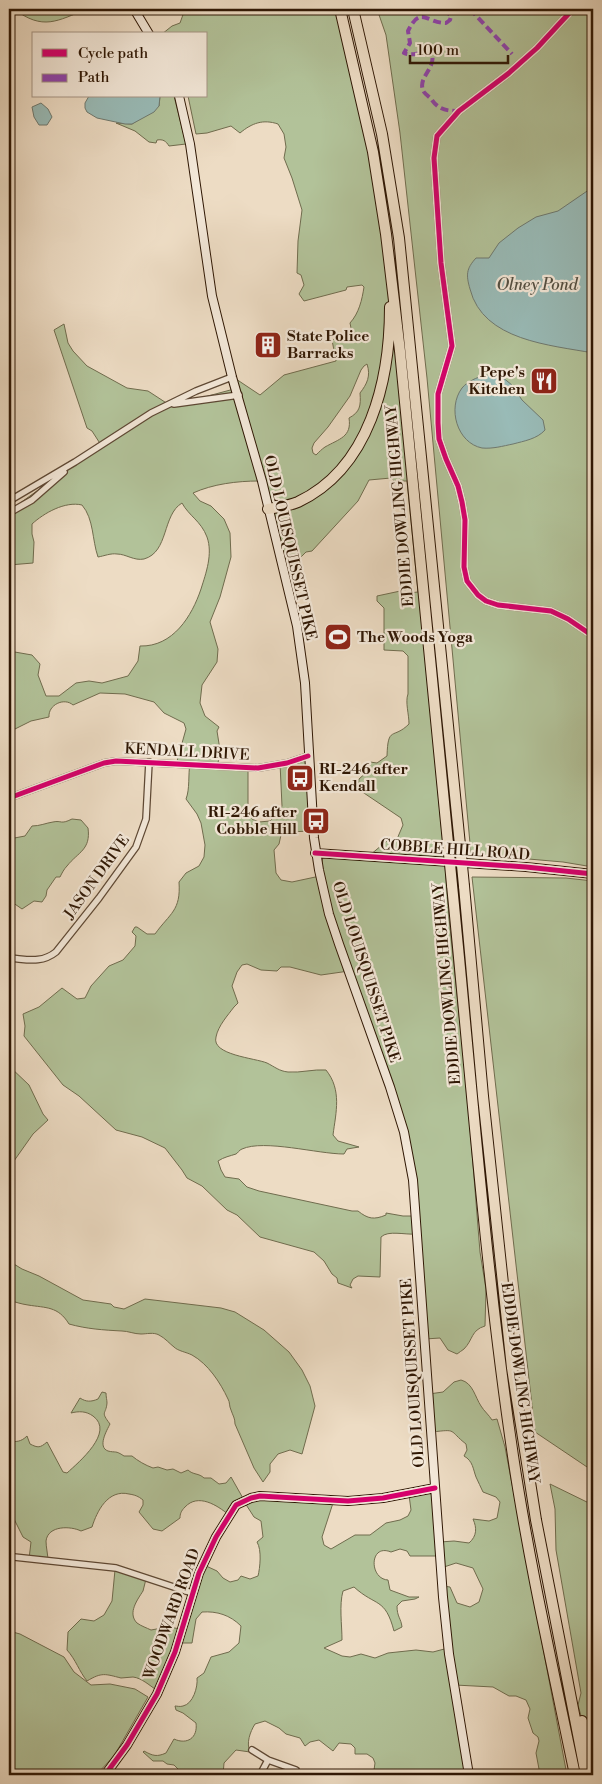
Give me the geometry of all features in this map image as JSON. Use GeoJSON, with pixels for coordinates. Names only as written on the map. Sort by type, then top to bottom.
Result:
{"type":"FeatureCollection","features":[{"type":"Feature","properties":{"kind":"highway","name":"EDDIE DOWLING HIGHWAY"},"geometry":{"type":"LineString","coordinates":[[340,9],[373,152],[386,237],[400,352],[494,1310],[504,1392],[527,1536],[575,1775]]}},
{"type":"Feature","properties":{"kind":"highway","name":"EDDIE DOWLING HIGHWAY"},"geometry":{"type":"LineString","coordinates":[[353,9],[382,134],[399,238],[509,1340],[536,1520],[558,1641],[586,1775]]}},
{"type":"Feature","properties":{"kind":"highway"},"geometry":{"type":"LineString","coordinates":[[268,509],[296,502],[322,487],[351,457],[365,433],[382,382],[388,345],[390,297],[386,237]]}},
{"type":"Feature","properties":{"kind":"highway"},"geometry":{"type":"LineString","coordinates":[[558,1641],[593,1761]]}},
{"type":"Feature","properties":{"kind":"main road"},"geometry":{"type":"LineString","coordinates":[[134,9],[148,32]]}},
{"type":"Feature","properties":{"kind":"main road","name":"OLD LOUISQUISSET PIKE"},"geometry":{"type":"LineString","coordinates":[[179,98],[190,144],[212,296],[297,626],[305,683],[308,756],[316,852],[329,914],[390,1087],[408,1152],[414,1194],[446,1630],[469,1775]]}},
{"type":"Feature","properties":{"kind":"main road","name":"COBBLE HILL ROAD"},"geometry":{"type":"LineString","coordinates":[[316,852],[526,867],[593,874]]}},
{"type":"Feature","properties":{"kind":"main road","name":"WOODWARD ROAD"},"geometry":{"type":"LineString","coordinates":[[106,1775],[152,1704],[175,1652],[192,1593],[206,1558],[216,1537],[236,1505],[260,1496],[348,1501],[383,1498],[435,1488]]}},
{"type":"Feature","properties":{"kind":"street"},"geometry":{"type":"LineString","coordinates":[[572,9],[537,48],[509,73],[459,111],[436,136],[434,158],[441,263],[452,343],[438,394],[438,434],[446,459],[458,486],[465,520],[465,574],[467,581],[478,595],[498,605],[551,611],[568,619],[593,636]]}},
{"type":"Feature","properties":{"kind":"street"},"geometry":{"type":"LineString","coordinates":[[9,501],[75,462],[135,422],[196,391],[232,378]]}},
{"type":"Feature","properties":{"kind":"street"},"geometry":{"type":"LineString","coordinates":[[169,404],[197,402],[238,395]]}},
{"type":"Feature","properties":{"kind":"street"},"geometry":{"type":"LineString","coordinates":[[9,513],[32,500],[75,462]]}},
{"type":"Feature","properties":{"kind":"street","name":"KENDALL DRIVE"},"geometry":{"type":"LineString","coordinates":[[9,798],[104,763],[116,761],[258,768],[287,763],[308,756]]}},
{"type":"Feature","properties":{"kind":"street","name":"JASON DRIVE"},"geometry":{"type":"LineString","coordinates":[[9,958],[34,961],[44,960],[56,952],[134,851],[146,819],[149,762]]}},
{"type":"Feature","properties":{"kind":"street"},"geometry":{"type":"LineString","coordinates":[[14,1557],[116,1568],[192,1593]]}},
{"type":"Feature","properties":{"kind":"street"},"geometry":{"type":"LineString","coordinates":[[252,1750],[268,1760],[296,1770]]}},
{"type":"Feature","properties":{"kind":"street"},"geometry":{"type":"LineString","coordinates":[[260,1775],[268,1760]]}},
{"type":"Feature","properties":{"kind":"green space"},"geometry":{"type":"Polygon","coordinates":[[[14,9],[87,9],[58,20],[42,22],[24,16],[14,9]]]}},
{"type":"Feature","properties":{"kind":"green space"},"geometry":{"type":"Polygon","coordinates":[[[185,9],[340,9],[380,185],[467,1090],[480,1252],[486,1289],[485,1326],[477,1330],[467,1346],[457,1354],[448,1350],[440,1338],[425,1339],[416,1234],[392,1233],[381,1237],[380,1277],[358,1276],[353,1279],[350,1285],[352,1288],[338,1283],[337,1278],[332,1274],[324,1261],[314,1252],[260,1237],[237,1215],[227,1210],[202,1186],[187,1178],[165,1148],[142,1137],[116,1130],[79,1096],[63,1085],[24,1036],[23,1014],[39,1007],[62,988],[77,999],[85,998],[91,986],[109,966],[123,960],[135,946],[136,936],[132,932],[135,927],[147,934],[155,934],[176,906],[179,882],[186,873],[199,866],[204,857],[205,845],[201,823],[186,799],[190,763],[177,761],[186,729],[184,723],[164,713],[154,702],[125,694],[100,693],[73,705],[61,702],[51,709],[49,717],[31,721],[9,732],[9,651],[32,655],[40,664],[38,675],[46,696],[59,696],[76,683],[89,681],[102,683],[128,676],[138,661],[140,646],[152,645],[162,641],[180,628],[197,599],[207,570],[209,557],[209,543],[204,531],[182,503],[171,516],[162,541],[152,555],[144,559],[120,554],[98,557],[89,517],[82,505],[75,504],[55,509],[32,524],[34,542],[33,563],[9,565],[9,511],[101,445],[92,431],[87,428],[54,330],[64,324],[68,343],[87,366],[127,388],[148,391],[171,406],[234,389],[233,377],[260,395],[284,375],[336,361],[332,340],[352,333],[350,323],[360,306],[364,287],[362,285],[347,287],[346,290],[304,301],[299,294],[304,285],[301,275],[297,273],[298,241],[302,210],[284,158],[286,147],[284,134],[278,124],[263,122],[253,124],[240,133],[231,126],[196,134],[188,98],[208,98],[208,32],[164,32],[180,23],[185,9]],[[367,364],[361,370],[350,396],[314,443],[312,448],[313,453],[316,455],[346,433],[349,418],[359,408],[360,393],[368,380],[367,364]],[[391,478],[369,480],[358,501],[312,551],[306,552],[299,559],[283,563],[259,481],[225,484],[193,493],[200,501],[211,506],[224,519],[230,533],[231,557],[220,597],[210,622],[218,649],[217,662],[202,685],[200,703],[205,716],[219,727],[217,731],[220,750],[218,763],[219,765],[248,768],[248,808],[252,819],[259,822],[270,821],[278,814],[282,806],[280,763],[306,761],[310,831],[289,832],[281,835],[279,844],[274,850],[276,873],[281,880],[292,882],[320,876],[323,855],[370,855],[388,840],[397,839],[403,825],[401,818],[358,789],[359,779],[368,771],[370,762],[377,763],[387,756],[390,736],[404,729],[409,724],[407,701],[408,656],[403,651],[384,650],[384,608],[377,601],[377,596],[405,590],[408,593],[418,592],[407,481],[394,481],[391,478]],[[247,964],[242,965],[237,972],[232,986],[238,1003],[219,1029],[216,1043],[227,1052],[267,1063],[280,1070],[293,1072],[326,1070],[334,1085],[337,1101],[333,1135],[338,1141],[359,1147],[347,1149],[344,1154],[277,1146],[252,1146],[218,1161],[225,1177],[239,1179],[247,1187],[259,1191],[358,1211],[371,1218],[382,1217],[386,1213],[414,1216],[407,1145],[349,971],[321,975],[290,967],[281,967],[277,971],[261,970],[247,964]]]}},
{"type":"Feature","properties":{"kind":"green space"},"geometry":{"type":"Polygon","coordinates":[[[377,9],[593,9],[593,867],[563,862],[471,854],[427,378],[400,133],[386,35],[377,9]]]}},
{"type":"Feature","properties":{"kind":"green space"},"geometry":{"type":"Polygon","coordinates":[[[160,98],[174,98],[186,144],[169,146],[163,140],[157,140],[156,143],[149,142],[135,131],[116,123],[132,124],[159,106],[160,98]]]}},
{"type":"Feature","properties":{"kind":"green space"},"geometry":{"type":"Polygon","coordinates":[[[72,819],[81,820],[88,828],[86,846],[71,861],[60,877],[56,877],[47,890],[42,902],[34,901],[22,909],[9,900],[9,839],[25,836],[32,826],[65,822],[72,819]]]}},
{"type":"Feature","properties":{"kind":"green space"},"geometry":{"type":"Polygon","coordinates":[[[472,877],[566,878],[593,881],[593,1471],[535,1432],[472,877]]]}},
{"type":"Feature","properties":{"kind":"green space"},"geometry":{"type":"Polygon","coordinates":[[[9,1066],[29,1085],[43,1114],[48,1120],[33,1134],[9,1168],[9,1066]]]}},
{"type":"Feature","properties":{"kind":"green space"},"geometry":{"type":"Polygon","coordinates":[[[9,1261],[83,1300],[111,1304],[114,1307],[124,1309],[145,1299],[221,1308],[235,1312],[264,1330],[289,1352],[302,1370],[310,1386],[315,1406],[302,1454],[290,1450],[278,1454],[270,1464],[270,1472],[263,1482],[254,1468],[235,1424],[225,1393],[213,1374],[203,1363],[192,1355],[176,1348],[157,1334],[138,1334],[76,1326],[69,1324],[65,1318],[51,1309],[9,1300],[9,1261]]]}},
{"type":"Feature","properties":{"kind":"green space"},"geometry":{"type":"Polygon","coordinates":[[[461,1380],[468,1384],[492,1420],[497,1419],[505,1447],[567,1775],[538,1775],[539,1769],[536,1753],[539,1741],[538,1737],[533,1733],[528,1718],[530,1709],[526,1700],[516,1696],[509,1696],[493,1687],[455,1685],[467,1769],[436,1775],[385,1775],[374,1770],[375,1763],[373,1758],[367,1754],[355,1754],[355,1748],[351,1744],[339,1743],[333,1751],[319,1740],[310,1742],[305,1746],[300,1738],[286,1734],[265,1721],[255,1724],[252,1730],[249,1738],[250,1752],[236,1750],[224,1763],[223,1775],[196,1775],[180,1771],[174,1765],[163,1761],[153,1761],[144,1751],[155,1755],[166,1753],[174,1739],[187,1741],[195,1733],[196,1723],[176,1710],[175,1706],[187,1705],[190,1702],[196,1690],[197,1678],[204,1673],[211,1657],[229,1652],[239,1643],[241,1626],[223,1615],[213,1612],[202,1612],[196,1619],[192,1643],[178,1643],[158,1691],[133,1677],[121,1678],[104,1675],[96,1676],[87,1681],[67,1650],[68,1632],[81,1619],[94,1621],[104,1615],[112,1601],[115,1570],[146,1579],[143,1591],[133,1611],[134,1619],[137,1623],[151,1630],[168,1627],[181,1629],[204,1565],[217,1571],[230,1582],[238,1580],[241,1576],[250,1579],[258,1576],[260,1554],[257,1542],[263,1537],[261,1521],[254,1517],[245,1503],[229,1515],[213,1504],[196,1501],[185,1507],[181,1512],[180,1518],[162,1531],[153,1529],[139,1512],[143,1505],[143,1500],[135,1495],[122,1493],[109,1498],[100,1508],[92,1527],[81,1531],[72,1528],[60,1528],[51,1532],[46,1541],[48,1561],[29,1559],[31,1542],[23,1537],[9,1506],[14,1495],[14,1486],[9,1479],[9,1441],[18,1441],[27,1436],[30,1444],[35,1446],[39,1447],[47,1442],[63,1472],[67,1473],[93,1446],[100,1430],[99,1423],[90,1414],[82,1412],[71,1413],[80,1398],[86,1401],[93,1401],[98,1399],[102,1392],[106,1393],[107,1403],[104,1415],[110,1424],[103,1442],[105,1449],[124,1456],[132,1456],[153,1468],[173,1469],[181,1473],[188,1470],[204,1478],[211,1478],[219,1484],[226,1483],[231,1477],[244,1500],[253,1498],[333,1503],[322,1537],[324,1545],[331,1549],[355,1535],[370,1535],[386,1523],[408,1516],[411,1510],[409,1495],[432,1488],[440,1542],[469,1543],[474,1538],[476,1532],[473,1519],[489,1521],[497,1518],[500,1502],[496,1497],[483,1492],[471,1463],[464,1456],[467,1450],[466,1444],[452,1432],[432,1432],[429,1394],[443,1392],[454,1382],[461,1380]],[[400,1549],[391,1552],[379,1552],[374,1562],[377,1574],[388,1580],[390,1590],[409,1597],[419,1597],[402,1601],[397,1606],[402,1627],[394,1631],[391,1620],[383,1607],[354,1587],[343,1591],[341,1609],[342,1640],[324,1648],[342,1656],[350,1657],[361,1654],[375,1658],[388,1653],[416,1650],[433,1652],[448,1648],[443,1586],[450,1587],[457,1603],[470,1607],[479,1602],[483,1589],[473,1568],[456,1563],[441,1568],[439,1556],[410,1556],[407,1551],[400,1549]]]}},
{"type":"Feature","properties":{"kind":"green space"},"geometry":{"type":"Polygon","coordinates":[[[550,1484],[593,1505],[593,1759],[578,1705],[581,1693],[556,1550],[555,1509],[550,1484]]]}},
{"type":"Feature","properties":{"kind":"green space"},"geometry":{"type":"Polygon","coordinates":[[[9,1631],[20,1634],[64,1657],[74,1672],[91,1685],[110,1684],[135,1689],[148,1697],[114,1756],[96,1775],[9,1775],[9,1631]]]}},
{"type":"Feature","properties":{"kind":"water"},"geometry":{"type":"Polygon","coordinates":[[[88,98],[160,98],[159,106],[154,112],[132,124],[97,118],[87,112],[85,103],[88,98]]]}},
{"type":"Feature","properties":{"kind":"water"},"geometry":{"type":"Polygon","coordinates":[[[41,103],[48,109],[52,117],[47,125],[39,125],[34,117],[32,107],[41,103]]]}},
{"type":"Feature","properties":{"kind":"water","name":"Olney Pond"},"geometry":{"type":"Polygon","coordinates":[[[593,187],[593,353],[521,338],[489,320],[477,306],[468,280],[469,269],[476,258],[489,258],[499,243],[518,228],[536,217],[558,211],[593,187]]]}},
{"type":"Feature","properties":{"kind":"water"},"geometry":{"type":"Polygon","coordinates":[[[485,375],[502,377],[512,385],[522,400],[543,420],[545,430],[538,436],[530,439],[494,448],[482,448],[473,445],[466,439],[457,424],[455,405],[462,388],[467,383],[485,375]]]}},
{"type":"Feature","properties":{"kind":"marked path"},"geometry":{"type":"LineString","coordinates":[[444,9],[451,16],[450,20],[446,23],[424,17],[420,17],[413,23],[408,31],[410,43],[404,53],[432,55],[431,64],[422,83],[424,92],[440,108],[459,111]]}},
{"type":"Feature","properties":{"kind":"marked path"},"geometry":{"type":"LineString","coordinates":[[470,9],[512,54]]}},
{"type":"Feature","properties":{"kind":"cycle path"},"geometry":{"type":"LineString","coordinates":[[573,9],[537,48],[509,73],[459,111],[437,136],[434,158],[441,263],[452,346],[438,394],[438,423],[439,439],[458,486],[462,502],[465,520],[464,567],[467,581],[478,595],[486,601],[498,605],[551,611],[568,619],[593,636]]}},
{"type":"Feature","properties":{"kind":"cycle path"},"geometry":{"type":"LineString","coordinates":[[9,798],[104,763],[116,761],[258,768],[287,763],[308,756]]}},
{"type":"Feature","properties":{"kind":"cycle path"},"geometry":{"type":"LineString","coordinates":[[315,853],[526,867],[593,874]]}},
{"type":"Feature","properties":{"kind":"cycle path"},"geometry":{"type":"LineString","coordinates":[[105,1775],[127,1745],[157,1694],[175,1652],[199,1573],[216,1537],[236,1505],[260,1496],[348,1501],[383,1498],[435,1488]]}},
{"type":"Feature","properties":{"kind":"place","name":"State Police Barracks"},"geometry":{"type":"Point","coordinates":[268,345]}},
{"type":"Feature","properties":{"kind":"place","name":"Pepe's Kitchen"},"geometry":{"type":"Point","coordinates":[544,381]}},
{"type":"Feature","properties":{"kind":"place","name":"The Woods Yoga"},"geometry":{"type":"Point","coordinates":[338,637]}},
{"type":"Feature","properties":{"kind":"place","name":"RI-246 after Kendall"},"geometry":{"type":"Point","coordinates":[300,778]}},
{"type":"Feature","properties":{"kind":"place","name":"RI-246 after Cobble Hill"},"geometry":{"type":"Point","coordinates":[316,821]}}]}
